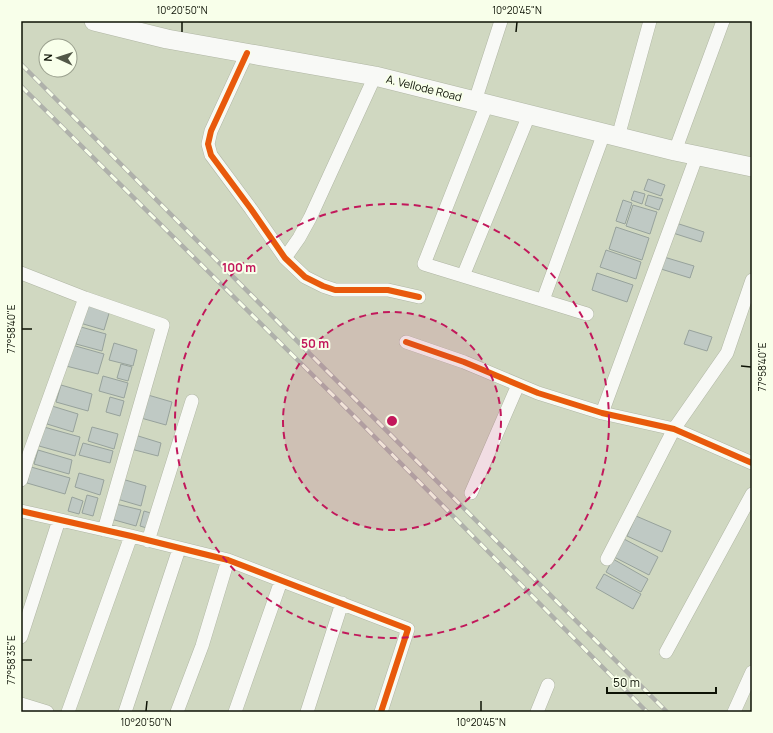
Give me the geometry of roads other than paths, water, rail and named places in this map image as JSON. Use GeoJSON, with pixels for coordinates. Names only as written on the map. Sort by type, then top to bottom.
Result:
{"type":"FeatureCollection","features":[{"type":"Feature","properties":{"kind":"main road","name":"A. Vellode Road"},"geometry":{"type":"LineString","coordinates":[[94,21],[167,39],[375,76],[675,151],[697,156],[751,163]]}},
{"type":"Feature","properties":{"kind":"street"},"geometry":{"type":"LineString","coordinates":[[501,21],[481,103],[424,264],[587,314]]}},
{"type":"Feature","properties":{"kind":"street"},"geometry":{"type":"LineString","coordinates":[[543,300],[611,135],[650,21]]}},
{"type":"Feature","properties":{"kind":"street"},"geometry":{"type":"LineString","coordinates":[[675,151],[723,21]]}},
{"type":"Feature","properties":{"kind":"street"},"geometry":{"type":"LineString","coordinates":[[247,53],[211,131],[208,144],[211,155],[285,258],[306,277],[329,288],[350,291],[388,290],[419,297]]}},
{"type":"Feature","properties":{"kind":"street"},"geometry":{"type":"LineString","coordinates":[[285,258],[299,238],[310,218],[375,76]]}},
{"type":"Feature","properties":{"kind":"street"},"geometry":{"type":"LineString","coordinates":[[463,276],[529,114]]}},
{"type":"Feature","properties":{"kind":"street"},"geometry":{"type":"LineString","coordinates":[[602,413],[697,156]]}},
{"type":"Feature","properties":{"kind":"street"},"geometry":{"type":"LineString","coordinates":[[21,273],[84,298],[163,325],[104,530]]}},
{"type":"Feature","properties":{"kind":"street"},"geometry":{"type":"LineString","coordinates":[[607,558],[674,429],[726,353],[752,280]]}},
{"type":"Feature","properties":{"kind":"street"},"geometry":{"type":"LineString","coordinates":[[21,480],[24,456],[84,298]]}},
{"type":"Feature","properties":{"kind":"street"},"geometry":{"type":"LineString","coordinates":[[406,342],[464,362],[538,393],[602,413],[674,429],[752,463]]}},
{"type":"Feature","properties":{"kind":"street"},"geometry":{"type":"LineString","coordinates":[[471,493],[518,385]]}},
{"type":"Feature","properties":{"kind":"street"},"geometry":{"type":"LineString","coordinates":[[148,541],[192,401]]}},
{"type":"Feature","properties":{"kind":"street"},"geometry":{"type":"LineString","coordinates":[[666,652],[752,494]]}},
{"type":"Feature","properties":{"kind":"street"},"geometry":{"type":"LineString","coordinates":[[21,511],[228,560],[408,629],[385,711]]}},
{"type":"Feature","properties":{"kind":"street"},"geometry":{"type":"LineString","coordinates":[[21,637],[59,520]]}},
{"type":"Feature","properties":{"kind":"street"},"geometry":{"type":"LineString","coordinates":[[68,712],[131,536]]}},
{"type":"Feature","properties":{"kind":"street"},"geometry":{"type":"LineString","coordinates":[[125,712],[179,549]]}},
{"type":"Feature","properties":{"kind":"street"},"geometry":{"type":"LineString","coordinates":[[177,712],[202,646],[228,560]]}},
{"type":"Feature","properties":{"kind":"street"},"geometry":{"type":"LineString","coordinates":[[235,712],[281,580]]}},
{"type":"Feature","properties":{"kind":"street"},"geometry":{"type":"LineString","coordinates":[[307,712],[342,603]]}},
{"type":"Feature","properties":{"kind":"street"},"geometry":{"type":"LineString","coordinates":[[734,712],[752,672]]}},
{"type":"Feature","properties":{"kind":"street"},"geometry":{"type":"LineString","coordinates":[[537,712],[548,685]]}},
{"type":"Feature","properties":{"kind":"street"},"geometry":{"type":"LineString","coordinates":[[21,704],[47,712]]}},
{"type":"Feature","properties":{"kind":"railway"},"geometry":{"type":"LineString","coordinates":[[21,64],[667,712]]}},
{"type":"Feature","properties":{"kind":"railway"},"geometry":{"type":"LineString","coordinates":[[21,86],[354,416],[647,712]]}}]}
